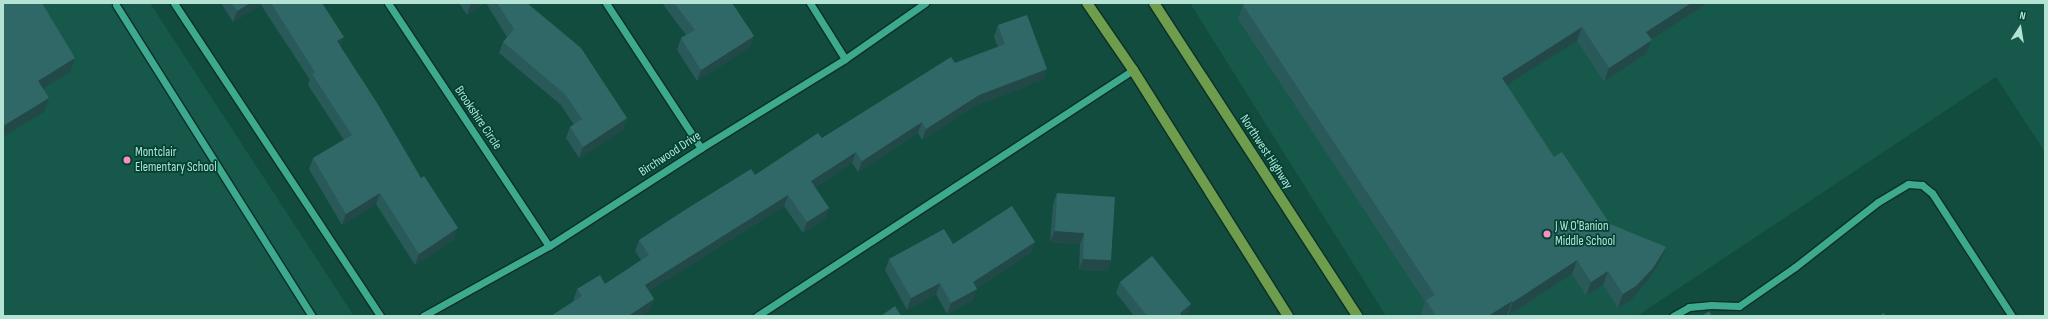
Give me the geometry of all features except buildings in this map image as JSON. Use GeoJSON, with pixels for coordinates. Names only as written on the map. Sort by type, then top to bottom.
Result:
{"type":"FeatureCollection","features":[{"type":"Feature","properties":{"kind":"main road"},"geometry":{"type":"LineString","coordinates":[[1087,3],[1133,70],[1288,316]]}},
{"type":"Feature","properties":{"kind":"main road","name":"Northwest Highway"},"geometry":{"type":"LineString","coordinates":[[1154,3],[1357,316]]}},
{"type":"Feature","properties":{"kind":"street"},"geometry":{"type":"LineString","coordinates":[[174,3],[380,316]]}},
{"type":"Feature","properties":{"kind":"street","name":"Brookshire Circle"},"geometry":{"type":"LineString","coordinates":[[388,3],[549,246]]}},
{"type":"Feature","properties":{"kind":"street"},"geometry":{"type":"LineString","coordinates":[[606,3],[701,148]]}},
{"type":"Feature","properties":{"kind":"street"},"geometry":{"type":"LineString","coordinates":[[810,3],[845,59]]}},
{"type":"Feature","properties":{"kind":"street","name":"Birchwood Drive"},"geometry":{"type":"LineString","coordinates":[[423,316],[549,246],[701,148],[845,59],[925,3]]}},
{"type":"Feature","properties":{"kind":"street"},"geometry":{"type":"LineString","coordinates":[[116,5],[312,316]]}},
{"type":"Feature","properties":{"kind":"street"},"geometry":{"type":"LineString","coordinates":[[757,316],[1133,70]]}},
{"type":"Feature","properties":{"kind":"street"},"geometry":{"type":"LineString","coordinates":[[1673,316],[1689,307],[1711,305],[1739,306],[1795,267],[1878,202],[1908,184],[1922,185],[1932,193],[2012,316]]}},
{"type":"Feature","properties":{"kind":"shaded area","name":"Montclair Elementary School"},"geometry":{"type":"Polygon","coordinates":[[[3,3],[150,3],[354,316],[3,316],[3,3]]]}},
{"type":"Feature","properties":{"kind":"shaded area","name":"J W O'Banion Middle School"},"geometry":{"type":"Polygon","coordinates":[[[1190,3],[2045,3],[2045,152],[1996,77],[1637,316],[1386,316],[1190,3]]]}},
{"type":"Feature","properties":{"kind":"place","name":"Montclair Elementary School"},"geometry":{"type":"Point","coordinates":[127,160]}},
{"type":"Feature","properties":{"kind":"place","name":"J W O'Banion Middle School"},"geometry":{"type":"Point","coordinates":[1547,234]}}]}
